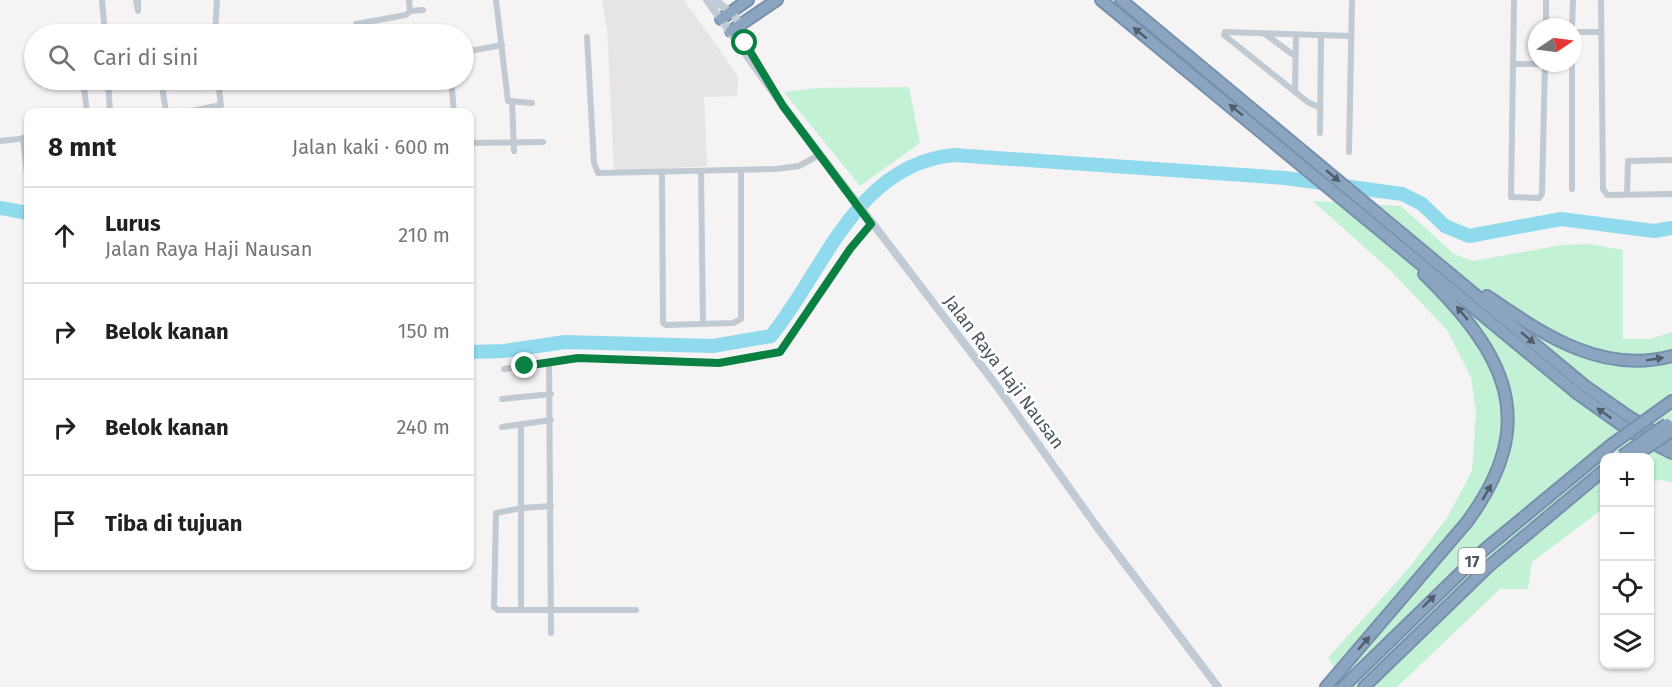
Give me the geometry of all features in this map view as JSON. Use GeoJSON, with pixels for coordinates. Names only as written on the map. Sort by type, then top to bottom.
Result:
{"type":"FeatureCollection","features":[{"type":"Feature","properties":{"kind":"highway"},"geometry":{"type":"LineString","coordinates":[[721,19],[748,0]]}},
{"type":"Feature","properties":{"kind":"highway"},"geometry":{"type":"LineString","coordinates":[[735,28],[777,0]]}},
{"type":"Feature","properties":{"kind":"highway"},"geometry":{"type":"LineString","coordinates":[[1101,0],[1592,405],[1633,433],[1672,453]]}},
{"type":"Feature","properties":{"kind":"highway"},"geometry":{"type":"LineString","coordinates":[[1121,0],[1585,386],[1672,443]]}},
{"type":"Feature","properties":{"kind":"highway"},"geometry":{"type":"LineString","coordinates":[[1326,687],[1472,514],[1495,477],[1507,441],[1508,421],[1503,385],[1486,346],[1453,303],[1379,230]]}},
{"type":"Feature","properties":{"kind":"highway"},"geometry":{"type":"LineString","coordinates":[[1435,260],[1533,327],[1571,348],[1626,361],[1672,356]]}},
{"type":"Feature","properties":{"kind":"highway","name":"17"},"geometry":{"type":"LineString","coordinates":[[1343,687],[1492,543],[1585,465],[1672,401]]}},
{"type":"Feature","properties":{"kind":"highway"},"geometry":{"type":"LineString","coordinates":[[1628,453],[1672,420]]}},
{"type":"Feature","properties":{"kind":"highway"},"geometry":{"type":"LineString","coordinates":[[1639,453],[1672,431]]}},
{"type":"Feature","properties":{"kind":"highway","name":"17"},"geometry":{"type":"LineString","coordinates":[[1364,687],[1520,538],[1600,474]]}},
{"type":"Feature","properties":{"kind":"highway"},"geometry":{"type":"LineString","coordinates":[[1520,538],[1600,481]]}},
{"type":"Feature","properties":{"kind":"main road","name":"Jalan Raya Haji Nausan"},"geometry":{"type":"LineString","coordinates":[[706,0],[721,19],[735,28]]}},
{"type":"Feature","properties":{"kind":"main road","name":"Jalan Raya Haji Nausan"},"geometry":{"type":"LineString","coordinates":[[715,0],[731,13],[735,28],[750,56],[848,194],[996,385],[1098,527],[1218,687]]}},
{"type":"Feature","properties":{"kind":"street"},"geometry":{"type":"LineString","coordinates":[[102,0],[104,24]]}},
{"type":"Feature","properties":{"kind":"street"},"geometry":{"type":"LineString","coordinates":[[216,24],[217,0]]}},
{"type":"Feature","properties":{"kind":"street"},"geometry":{"type":"LineString","coordinates":[[409,0],[410,11]]}},
{"type":"Feature","properties":{"kind":"street"},"geometry":{"type":"LineString","coordinates":[[496,0],[508,101],[532,103]]}},
{"type":"Feature","properties":{"kind":"street"},"geometry":{"type":"LineString","coordinates":[[1349,152],[1352,0]]}},
{"type":"Feature","properties":{"kind":"street"},"geometry":{"type":"LineString","coordinates":[[1514,0],[1509,194],[1513,198],[1539,198],[1542,194],[1545,72]]}},
{"type":"Feature","properties":{"kind":"street"},"geometry":{"type":"LineString","coordinates":[[1546,0],[1546,18]]}},
{"type":"Feature","properties":{"kind":"street"},"geometry":{"type":"LineString","coordinates":[[1572,18],[1573,0]]}},
{"type":"Feature","properties":{"kind":"street"},"geometry":{"type":"LineString","coordinates":[[1601,0],[1603,189],[1607,195],[1672,194]]}},
{"type":"Feature","properties":{"kind":"street"},"geometry":{"type":"LineString","coordinates":[[356,24],[423,10]]}},
{"type":"Feature","properties":{"kind":"street"},"geometry":{"type":"LineString","coordinates":[[1319,107],[1295,92],[1224,34],[1226,32],[1351,36]]}},
{"type":"Feature","properties":{"kind":"street"},"geometry":{"type":"LineString","coordinates":[[1582,32],[1601,32]]}},
{"type":"Feature","properties":{"kind":"street"},"geometry":{"type":"LineString","coordinates":[[1265,34],[1295,56]]}},
{"type":"Feature","properties":{"kind":"street"},"geometry":{"type":"LineString","coordinates":[[1295,92],[1296,35]]}},
{"type":"Feature","properties":{"kind":"street"},"geometry":{"type":"LineString","coordinates":[[1320,133],[1321,36]]}},
{"type":"Feature","properties":{"kind":"street"},"geometry":{"type":"LineString","coordinates":[[587,37],[595,170],[601,174],[791,168],[819,154]]}},
{"type":"Feature","properties":{"kind":"street"},"geometry":{"type":"LineString","coordinates":[[474,50],[502,45]]}},
{"type":"Feature","properties":{"kind":"street"},"geometry":{"type":"LineString","coordinates":[[1513,64],[1528,64]]}},
{"type":"Feature","properties":{"kind":"street"},"geometry":{"type":"LineString","coordinates":[[1572,72],[1572,189]]}},
{"type":"Feature","properties":{"kind":"street"},"geometry":{"type":"LineString","coordinates":[[85,90],[87,108]]}},
{"type":"Feature","properties":{"kind":"street"},"geometry":{"type":"LineString","coordinates":[[109,90],[110,108]]}},
{"type":"Feature","properties":{"kind":"street"},"geometry":{"type":"LineString","coordinates":[[163,90],[165,108]]}},
{"type":"Feature","properties":{"kind":"street"},"geometry":{"type":"LineString","coordinates":[[219,90],[221,108]]}},
{"type":"Feature","properties":{"kind":"street"},"geometry":{"type":"LineString","coordinates":[[453,90],[454,108]]}},
{"type":"Feature","properties":{"kind":"street"},"geometry":{"type":"LineString","coordinates":[[512,101],[514,151]]}},
{"type":"Feature","properties":{"kind":"street"},"geometry":{"type":"LineString","coordinates":[[0,141],[24,138]]}},
{"type":"Feature","properties":{"kind":"street"},"geometry":{"type":"LineString","coordinates":[[474,143],[543,142]]}},
{"type":"Feature","properties":{"kind":"street"},"geometry":{"type":"LineString","coordinates":[[1627,194],[1628,161],[1672,160]]}},
{"type":"Feature","properties":{"kind":"street"},"geometry":{"type":"LineString","coordinates":[[700,171],[702,323]]}},
{"type":"Feature","properties":{"kind":"street"},"geometry":{"type":"LineString","coordinates":[[662,172],[663,323],[733,323],[742,315],[741,171]]}},
{"type":"Feature","properties":{"kind":"street"},"geometry":{"type":"LineString","coordinates":[[504,369],[597,358],[719,363],[780,352],[870,222]]}},
{"type":"Feature","properties":{"kind":"street"},"geometry":{"type":"LineString","coordinates":[[549,362],[551,633]]}},
{"type":"Feature","properties":{"kind":"street"},"geometry":{"type":"LineString","coordinates":[[502,399],[551,394]]}},
{"type":"Feature","properties":{"kind":"street"},"geometry":{"type":"LineString","coordinates":[[502,427],[551,420]]}},
{"type":"Feature","properties":{"kind":"street"},"geometry":{"type":"LineString","coordinates":[[521,424],[521,610]]}},
{"type":"Feature","properties":{"kind":"street"},"geometry":{"type":"LineString","coordinates":[[551,506],[498,511],[495,516],[494,607],[521,610],[636,610]]}},
{"type":"Feature","properties":{"kind":"shaded area"},"geometry":{"type":"Polygon","coordinates":[[[602,0],[684,0],[738,76],[737,96],[704,97],[707,166],[614,171],[607,28],[602,0]]]}},
{"type":"Feature","properties":{"kind":"green space"},"geometry":{"type":"Polygon","coordinates":[[[909,87],[920,143],[860,186],[784,92],[816,88],[909,87]]]}},
{"type":"Feature","properties":{"kind":"green space"},"geometry":{"type":"Polygon","coordinates":[[[1313,201],[1401,206],[1454,254],[1473,261],[1562,245],[1588,244],[1623,250],[1623,339],[1650,339],[1672,332],[1672,483],[1663,480],[1654,481],[1654,453],[1600,453],[1600,511],[1532,562],[1528,589],[1500,589],[1397,687],[1349,687],[1328,658],[1408,569],[1447,518],[1472,471],[1476,411],[1471,377],[1447,330],[1392,272],[1313,201]]]}},
{"type":"Feature","properties":{"kind":"waterway"},"geometry":{"type":"LineString","coordinates":[[474,352],[504,351],[565,342],[713,346],[771,336],[846,224],[867,199],[892,178],[920,163],[954,155],[1285,178],[1402,194],[1422,204],[1445,226],[1469,236],[1561,219],[1654,231],[1672,228]]}},
{"type":"Feature","properties":{"kind":"waterway"},"geometry":{"type":"LineString","coordinates":[[0,208],[24,212]]}},
{"type":"Feature","properties":{"kind":"route"},"geometry":{"type":"LineString","coordinates":[[525,366],[578,358],[634,358],[719,363],[765,357],[780,352],[797,331],[850,249],[871,224],[783,106],[750,56],[745,43]]}}]}
